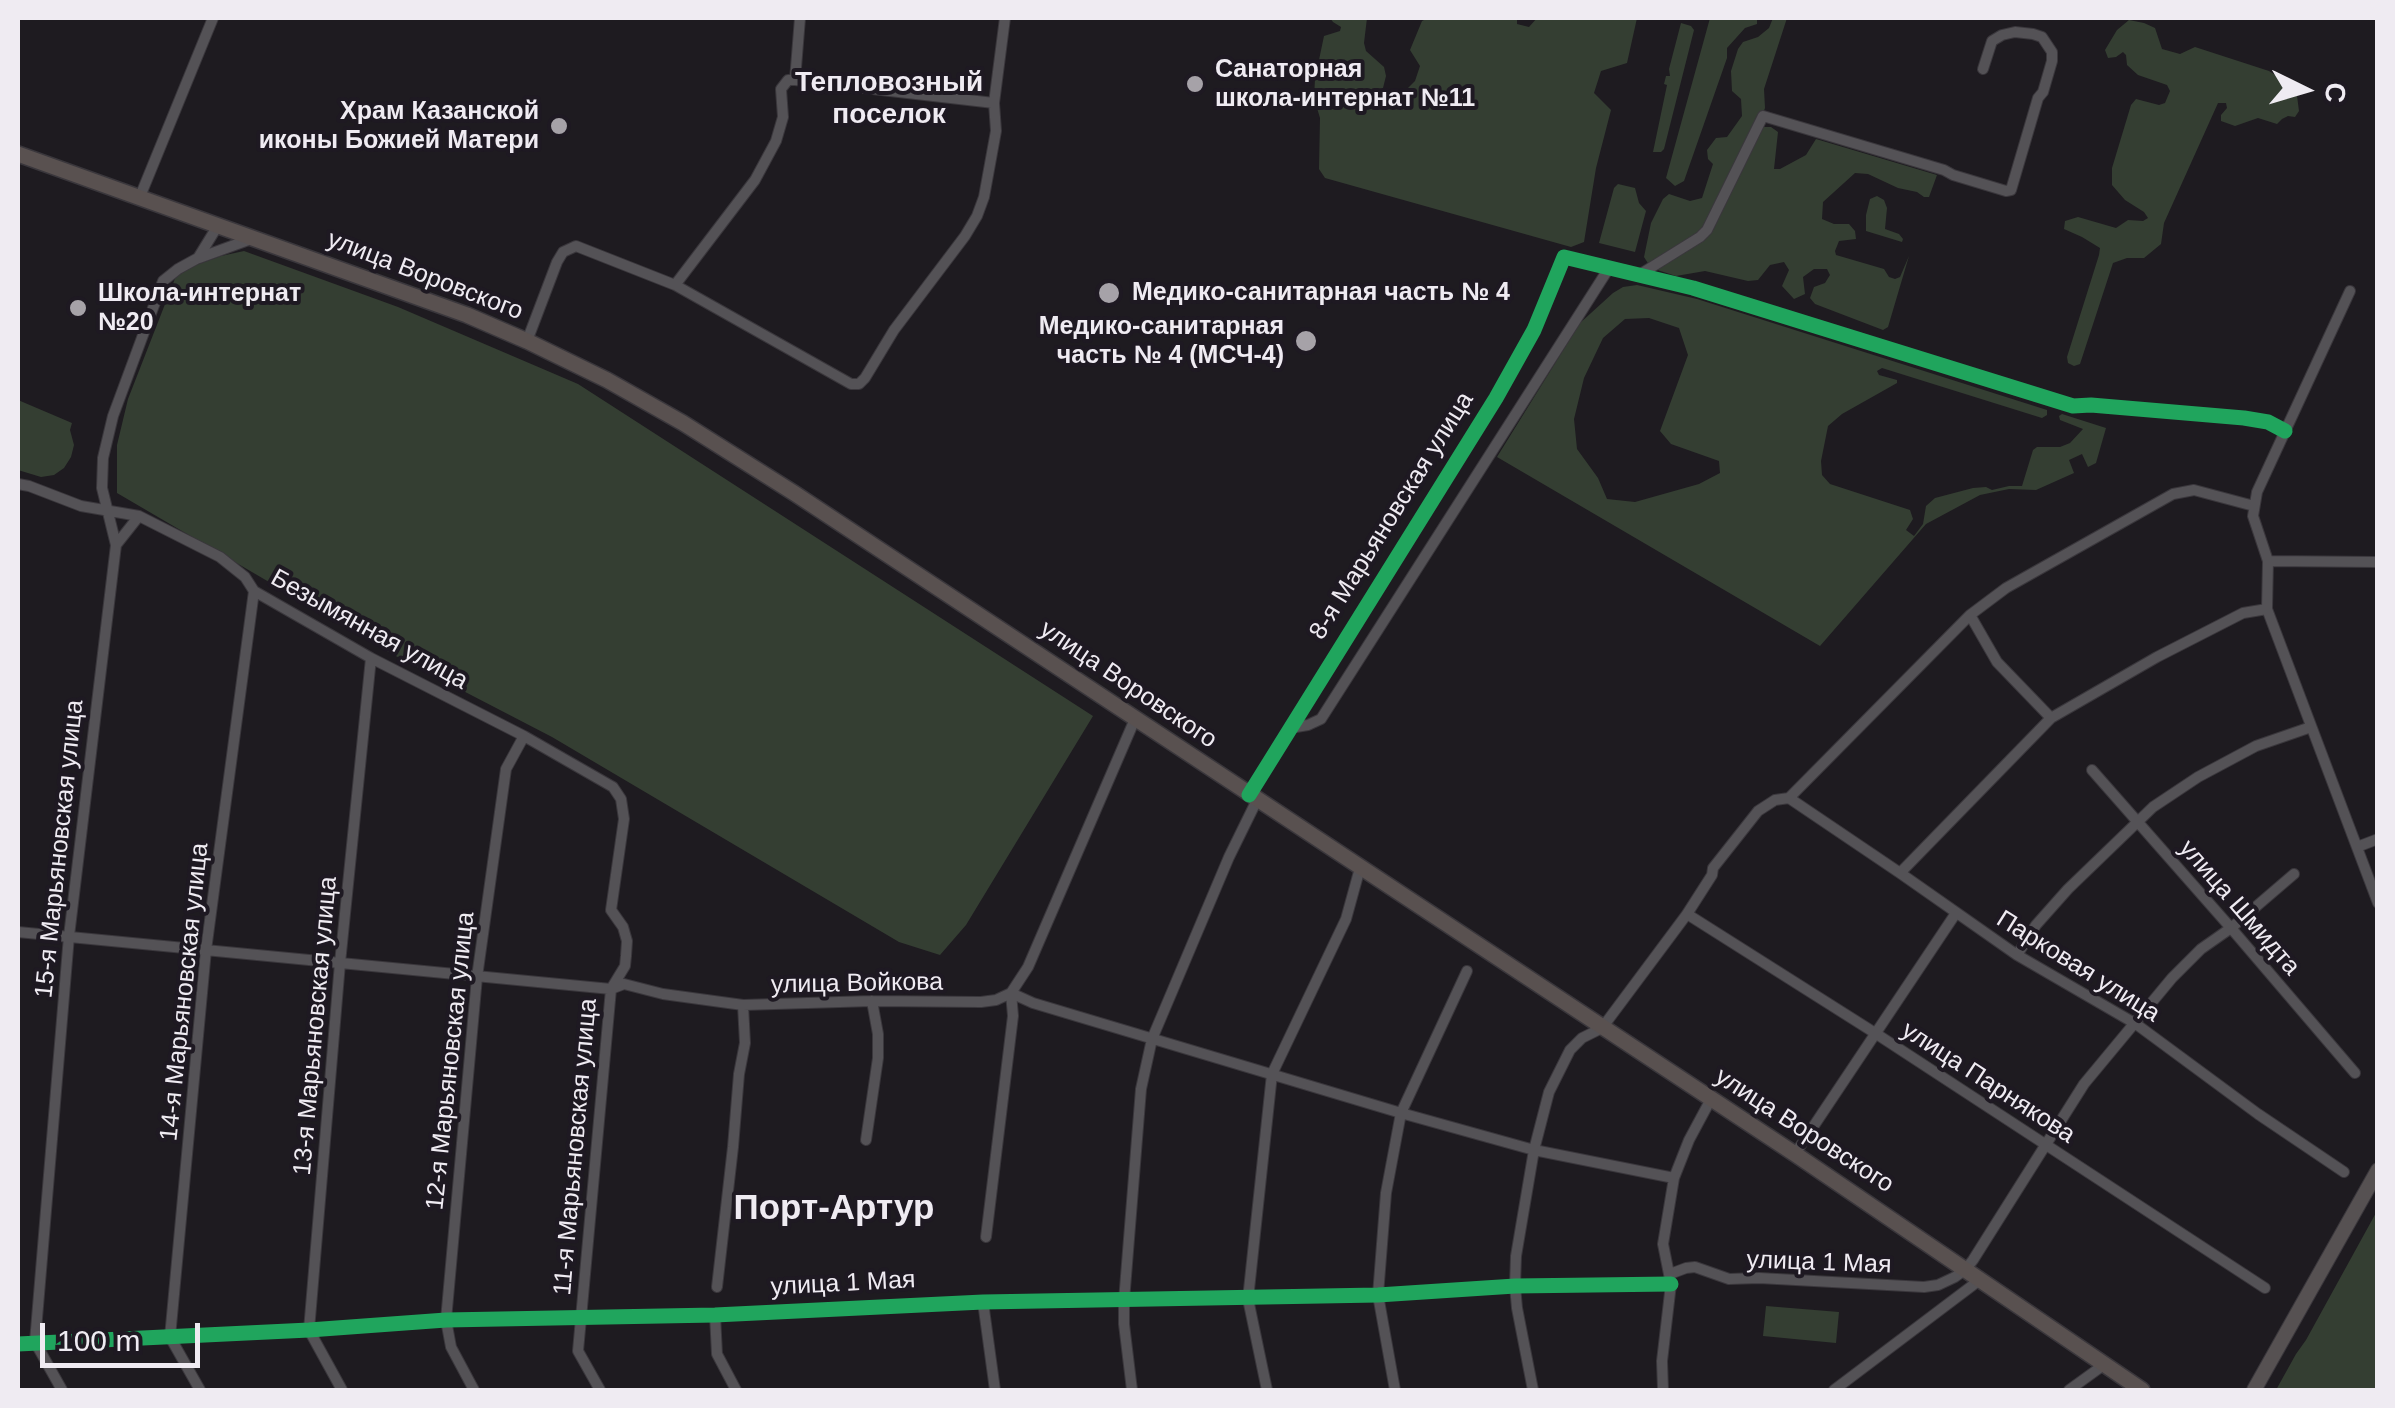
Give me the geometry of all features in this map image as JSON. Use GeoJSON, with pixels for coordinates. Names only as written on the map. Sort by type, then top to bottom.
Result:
{"type":"FeatureCollection","features":[{"type":"Feature","properties":{"kind":"main road","name":"улица Воровского"},"geometry":{"type":"LineString","coordinates":[[18,154],[431,301],[527,341],[683,423],[1795,1154],[2142,1390]]}},
{"type":"Feature","properties":{"kind":"main road"},"geometry":{"type":"LineString","coordinates":[[2254,1390],[2378,1170]]}},
{"type":"Feature","properties":{"kind":"street"},"geometry":{"type":"LineString","coordinates":[[139,198],[213,18]]}},
{"type":"Feature","properties":{"kind":"street"},"geometry":{"type":"LineString","coordinates":[[795,80],[800,18]]}},
{"type":"Feature","properties":{"kind":"street"},"geometry":{"type":"LineString","coordinates":[[527,341],[557,262],[570,247],[576,246],[675,285],[850,384],[859,384],[977,216],[996,131],[994,103],[1005,18]]}},
{"type":"Feature","properties":{"kind":"street"},"geometry":{"type":"LineString","coordinates":[[1639,275],[1707,230],[1763,116],[2010,190],[2043,92],[2052,52],[2042,37],[2025,32],[2002,35],[1992,42],[1983,68]]}},
{"type":"Feature","properties":{"kind":"street"},"geometry":{"type":"LineString","coordinates":[[675,285],[755,180],[781,130],[784,83],[788,80],[994,103]]}},
{"type":"Feature","properties":{"kind":"street"},"geometry":{"type":"LineString","coordinates":[[198,258],[217,227]]}},
{"type":"Feature","properties":{"kind":"street"},"geometry":{"type":"LineString","coordinates":[[198,258],[251,239]]}},
{"type":"Feature","properties":{"kind":"street","name":"8-я Марьяновская улица"},"geometry":{"type":"LineString","coordinates":[[1132,1390],[1124,1301],[1141,1089],[1152,1039],[1253,797],[1290,728],[1496,398],[1534,330],[1564,256],[1609,268],[1321,719],[1290,728]]}},
{"type":"Feature","properties":{"kind":"street","name":"15-я Марьяновская улица"},"geometry":{"type":"LineString","coordinates":[[35,1342],[68,936],[116,545],[102,488],[103,458],[113,416],[163,281],[198,258]]}},
{"type":"Feature","properties":{"kind":"street"},"geometry":{"type":"LineString","coordinates":[[1609,268],[1693,288],[2073,406],[2244,418],[2268,422],[2286,431]]}},
{"type":"Feature","properties":{"kind":"street"},"geometry":{"type":"LineString","coordinates":[[2350,291],[2254,506],[2255,527],[2268,561],[2267,610],[2378,904]]}},
{"type":"Feature","properties":{"kind":"street","name":"Безымянная улица"},"geometry":{"type":"LineString","coordinates":[[18,484],[81,506],[140,516],[220,557],[244,576],[254,591],[371,658],[524,736],[612,788],[621,799],[624,819]]}},
{"type":"Feature","properties":{"kind":"street"},"geometry":{"type":"LineString","coordinates":[[1534,1390],[1515,1286],[1516,1256],[1548,1092],[1570,1050],[1582,1038],[1602,1028],[1687,914],[1713,868],[1758,811],[1775,800],[1789,798],[1970,615],[2006,588],[2173,494],[2194,490],[2254,506]]}},
{"type":"Feature","properties":{"kind":"street"},"geometry":{"type":"LineString","coordinates":[[116,545],[140,516]]}},
{"type":"Feature","properties":{"kind":"street"},"geometry":{"type":"LineString","coordinates":[[2268,561],[2378,562]]}},
{"type":"Feature","properties":{"kind":"street","name":"14-я Марьяновская улица"},"geometry":{"type":"LineString","coordinates":[[170,1337],[206,950],[254,591]]}},
{"type":"Feature","properties":{"kind":"street"},"geometry":{"type":"LineString","coordinates":[[1900,872],[2051,718],[2157,656],[2243,613],[2267,610]]}},
{"type":"Feature","properties":{"kind":"street"},"geometry":{"type":"LineString","coordinates":[[1970,615],[1997,662],[2051,718]]}},
{"type":"Feature","properties":{"kind":"street","name":"13-я Марьяновская улица"},"geometry":{"type":"LineString","coordinates":[[310,1330],[340,963],[371,658]]}},
{"type":"Feature","properties":{"kind":"street"},"geometry":{"type":"LineString","coordinates":[[986,1237],[1013,1016],[1011,993],[1028,967],[1134,719]]}},
{"type":"Feature","properties":{"kind":"street"},"geometry":{"type":"LineString","coordinates":[[2016,955],[2068,889],[2153,807],[2256,746],[2311,727]]}},
{"type":"Feature","properties":{"kind":"street","name":"12-я Марьяновская улица"},"geometry":{"type":"LineString","coordinates":[[474,1390],[450,1347],[446,1320],[476,977],[506,769],[524,736]]}},
{"type":"Feature","properties":{"kind":"street","name":"улица Шмидта"},"geometry":{"type":"LineString","coordinates":[[2092,770],[2354,1073]]}},
{"type":"Feature","properties":{"kind":"street","name":"Парковая улица"},"geometry":{"type":"LineString","coordinates":[[1789,798],[2016,955],[2136,1024],[2344,1172]]}},
{"type":"Feature","properties":{"kind":"street","name":"11-я Марьяновская улица"},"geometry":{"type":"LineString","coordinates":[[600,1390],[578,1351],[611,989],[624,966],[627,941],[611,910],[624,819]]}},
{"type":"Feature","properties":{"kind":"street"},"geometry":{"type":"LineString","coordinates":[[2357,847],[2378,839]]}},
{"type":"Feature","properties":{"kind":"street"},"geometry":{"type":"LineString","coordinates":[[1267,1390],[1248,1298],[1272,1074],[1346,919],[1360,868]]}},
{"type":"Feature","properties":{"kind":"street"},"geometry":{"type":"LineString","coordinates":[[1966,1269],[2084,1084],[2172,978],[2294,874]]}},
{"type":"Feature","properties":{"kind":"street"},"geometry":{"type":"LineString","coordinates":[[1795,1154],[1956,913]]}},
{"type":"Feature","properties":{"kind":"street","name":"улица Парнякова"},"geometry":{"type":"LineString","coordinates":[[1687,914],[2265,1288]]}},
{"type":"Feature","properties":{"kind":"street","name":"улица Войкова"},"geometry":{"type":"LineString","coordinates":[[18,932],[611,989],[624,984],[663,994],[742,1005],[980,1002],[1011,993]]}},
{"type":"Feature","properties":{"kind":"street","name":"11-я Марьяновская улица"},"geometry":{"type":"LineString","coordinates":[[624,966],[634,986]]}},
{"type":"Feature","properties":{"kind":"street"},"geometry":{"type":"LineString","coordinates":[[1396,1390],[1378,1295],[1386,1193],[1401,1113],[1466,970]]}},
{"type":"Feature","properties":{"kind":"street"},"geometry":{"type":"LineString","coordinates":[[1011,993],[1033,1003],[1401,1113],[1534,1150],[1674,1178]]}},
{"type":"Feature","properties":{"kind":"street"},"geometry":{"type":"LineString","coordinates":[[866,1140],[878,1058],[872,1001]]}},
{"type":"Feature","properties":{"kind":"street"},"geometry":{"type":"LineString","coordinates":[[717,1287],[745,1043],[742,1005]]}},
{"type":"Feature","properties":{"kind":"street"},"geometry":{"type":"LineString","coordinates":[[1663,1390],[1670,1278],[1663,1244],[1674,1178],[1711,1099]]}},
{"type":"Feature","properties":{"kind":"street","name":"улица 1 Мая"},"geometry":{"type":"LineString","coordinates":[[18,1344],[446,1320],[715,1315],[982,1302],[1378,1295],[1670,1278],[1695,1267],[1729,1279],[1924,1287],[1966,1269]]}},
{"type":"Feature","properties":{"kind":"street"},"geometry":{"type":"LineString","coordinates":[[1834,1390],[1981,1279]]}},
{"type":"Feature","properties":{"kind":"street"},"geometry":{"type":"LineString","coordinates":[[982,1302],[995,1390]]}},
{"type":"Feature","properties":{"kind":"street"},"geometry":{"type":"LineString","coordinates":[[715,1315],[716,1354],[736,1390]]}},
{"type":"Feature","properties":{"kind":"street"},"geometry":{"type":"LineString","coordinates":[[310,1330],[342,1390]]}},
{"type":"Feature","properties":{"kind":"street"},"geometry":{"type":"LineString","coordinates":[[170,1337],[200,1390]]}},
{"type":"Feature","properties":{"kind":"street"},"geometry":{"type":"LineString","coordinates":[[35,1342],[62,1390]]}},
{"type":"Feature","properties":{"kind":"street"},"geometry":{"type":"LineString","coordinates":[[2069,1390],[2105,1364]]}},
{"type":"Feature","properties":{"kind":"green space"},"geometry":{"type":"Polygon","coordinates":[[[1330,18],[1367,18],[1364,43],[1366,51],[1384,67],[1382,92],[1386,101],[1396,100],[1415,81],[1420,66],[1410,50],[1422,21],[1428,18],[1517,18],[1517,24],[1529,27],[1537,18],[1637,18],[1627,63],[1601,71],[1594,93],[1611,110],[1596,168],[1584,242],[1571,247],[1325,178],[1319,169],[1320,118],[1314,98],[1324,36],[1340,31],[1341,27],[1330,18]]]}},
{"type":"Feature","properties":{"kind":"green space"},"geometry":{"type":"Polygon","coordinates":[[[1710,18],[1757,18],[1757,24],[1745,28],[1727,48],[1727,58],[1684,181],[1675,186],[1666,178],[1710,18]]]}},
{"type":"Feature","properties":{"kind":"green space"},"geometry":{"type":"Polygon","coordinates":[[[1773,18],[1787,18],[1764,89],[1765,108],[1759,124],[1778,132],[1774,169],[1806,155],[1816,139],[1937,175],[1929,197],[1924,197],[1868,174],[1855,173],[1823,202],[1822,219],[1849,224],[1855,231],[1856,239],[1839,241],[1836,255],[1884,269],[1895,279],[1900,277],[1909,256],[1888,327],[1883,330],[1815,304],[1810,298],[1814,287],[1825,283],[1830,275],[1827,269],[1814,269],[1803,277],[1805,294],[1794,299],[1782,286],[1789,270],[1784,262],[1770,265],[1758,280],[1748,281],[1705,271],[1676,276],[1651,268],[1644,257],[1651,223],[1663,199],[1669,194],[1690,201],[1702,198],[1713,164],[1707,150],[1716,138],[1727,137],[1742,116],[1741,99],[1732,91],[1731,71],[1738,49],[1769,28],[1773,18]]]}},
{"type":"Feature","properties":{"kind":"green space"},"geometry":{"type":"Polygon","coordinates":[[[2129,20],[2155,28],[2162,49],[2180,54],[2195,47],[2269,71],[2296,88],[2299,111],[2295,117],[2288,116],[2277,124],[2258,118],[2235,126],[2221,121],[2227,108],[2226,103],[2218,103],[2164,223],[2161,244],[2144,258],[2113,263],[2080,364],[2074,366],[2067,357],[2100,248],[2064,229],[2065,221],[2078,217],[2116,228],[2128,220],[2148,218],[2112,185],[2112,168],[2131,105],[2136,99],[2165,103],[2170,91],[2167,85],[2138,75],[2127,65],[2123,52],[2108,58],[2105,50],[2117,30],[2129,20]]]}},
{"type":"Feature","properties":{"kind":"green space"},"geometry":{"type":"Polygon","coordinates":[[[1681,23],[1694,30],[1664,149],[1653,152],[1667,85],[1664,84],[1666,76],[1670,76],[1681,23]]]}},
{"type":"Feature","properties":{"kind":"green space"},"geometry":{"type":"Polygon","coordinates":[[[1618,184],[1635,188],[1646,211],[1635,252],[1599,243],[1618,184]]]}},
{"type":"Feature","properties":{"kind":"green space"},"geometry":{"type":"Polygon","coordinates":[[[1877,196],[1887,208],[1885,229],[1899,234],[1902,242],[1866,231],[1870,199],[1877,196]]]}},
{"type":"Feature","properties":{"kind":"green space"},"geometry":{"type":"Polygon","coordinates":[[[244,251],[398,307],[578,384],[1093,716],[966,925],[940,955],[899,942],[552,737],[392,654],[117,493],[117,445],[128,399],[176,276],[193,266],[244,251]]]}},
{"type":"Feature","properties":{"kind":"green space"},"geometry":{"type":"Polygon","coordinates":[[[1637,285],[1697,299],[2047,410],[2042,418],[1882,368],[1877,371],[1897,383],[1828,426],[1822,475],[1830,484],[1910,510],[1913,519],[1906,530],[1914,536],[1923,524],[1926,506],[1935,498],[1973,488],[2022,486],[2033,450],[2070,443],[2083,429],[2060,420],[2062,414],[2106,428],[2096,463],[2088,467],[2082,454],[2069,460],[2074,473],[2036,490],[2009,489],[1980,495],[1926,524],[1820,646],[1497,457],[1580,323],[1623,287],[1637,285]],[[1649,318],[1625,319],[1603,338],[1584,378],[1574,419],[1577,449],[1598,478],[1607,499],[1635,502],[1699,484],[1720,473],[1719,461],[1671,444],[1660,431],[1688,355],[1679,328],[1649,318]]]}},
{"type":"Feature","properties":{"kind":"green space"},"geometry":{"type":"Polygon","coordinates":[[[18,400],[72,423],[71,457],[54,475],[41,477],[18,470],[18,400]]]}},
{"type":"Feature","properties":{"kind":"green space"},"geometry":{"type":"Polygon","coordinates":[[[2377,1211],[2377,1390],[2276,1390],[2306,1340],[2377,1211]]]}},
{"type":"Feature","properties":{"kind":"green space"},"geometry":{"type":"Polygon","coordinates":[[[1766,1306],[1839,1312],[1836,1343],[1763,1336],[1766,1306]]]}},
{"type":"Feature","properties":{"kind":"cycle path"},"geometry":{"type":"LineString","coordinates":[[1249,795],[1496,398],[1534,330],[1564,257],[1693,288],[2073,406],[2244,418],[2268,422],[2285,431]]}},
{"type":"Feature","properties":{"kind":"cycle path"},"geometry":{"type":"LineString","coordinates":[[18,1344],[446,1320],[1671,1284]]}},
{"type":"Feature","properties":{"kind":"place","name":"Санаторная школа-интернат №11"},"geometry":{"type":"Point","coordinates":[1195,84]}},
{"type":"Feature","properties":{"kind":"place","name":"Храм Казанской иконы Божией Матери"},"geometry":{"type":"Point","coordinates":[559,126]}},
{"type":"Feature","properties":{"kind":"place","name":"Медико-санитарная часть № 4"},"geometry":{"type":"Point","coordinates":[1109,293]}},
{"type":"Feature","properties":{"kind":"place","name":"Школа-интернат №20"},"geometry":{"type":"Point","coordinates":[78,308]}},
{"type":"Feature","properties":{"kind":"place","name":"Медико-санитарная часть № 4 (МСЧ-4)"},"geometry":{"type":"Point","coordinates":[1306,341]}},
{"type":"Feature","properties":{"kind":"district","name":"Тепловозный поселок"},"geometry":{"type":"Point","coordinates":[889,99]}},
{"type":"Feature","properties":{"kind":"district","name":"Порт-Артур"},"geometry":{"type":"Point","coordinates":[834,1209]}}]}
